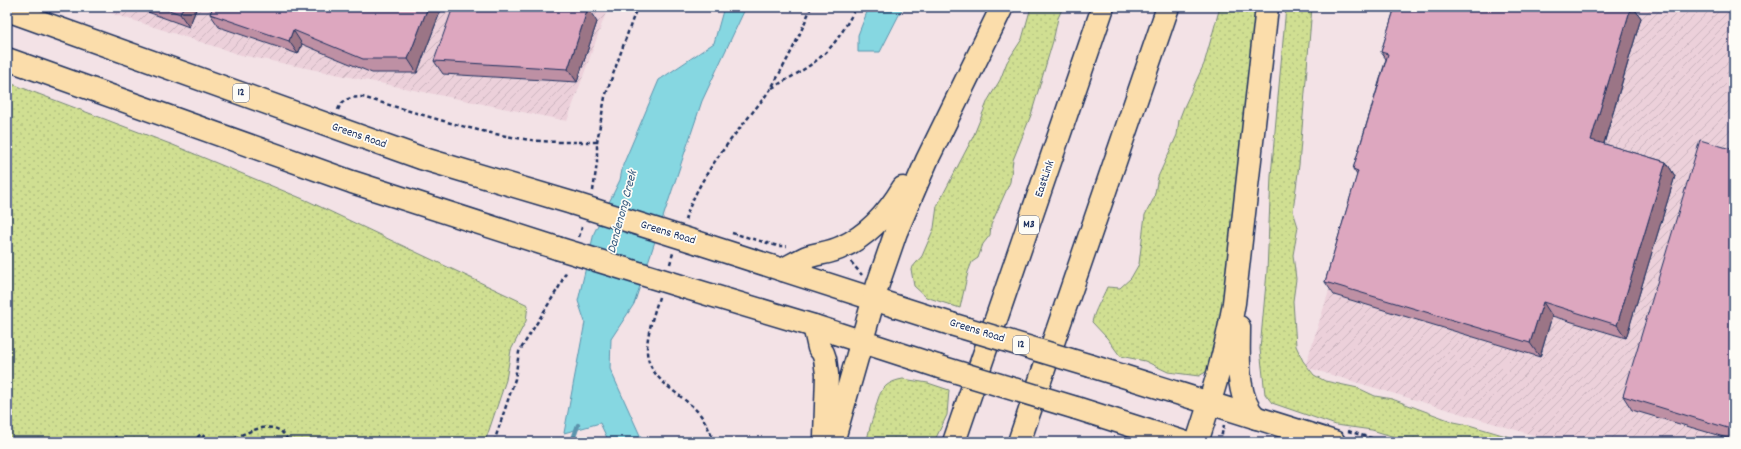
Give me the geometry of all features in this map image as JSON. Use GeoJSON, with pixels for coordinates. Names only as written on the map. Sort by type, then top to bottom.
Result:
{"type":"FeatureCollection","features":[{"type":"Feature","properties":{"kind":"main road"},"geometry":{"type":"LineString","coordinates":[[833,442],[861,342],[893,238],[927,160],[1002,7]]}},
{"type":"Feature","properties":{"kind":"main road","name":"EastLink"},"geometry":{"type":"LineString","coordinates":[[954,442],[1103,7]]}},
{"type":"Feature","properties":{"kind":"main road"},"geometry":{"type":"LineString","coordinates":[[1019,442],[1168,7]]}},
{"type":"Feature","properties":{"kind":"main road"},"geometry":{"type":"LineString","coordinates":[[1197,442],[1228,338],[1239,266],[1267,7]]}},
{"type":"Feature","properties":{"kind":"main road","name":"Greens Road"},"geometry":{"type":"LineString","coordinates":[[7,10],[421,158],[572,203],[874,300],[1334,442]]}},
{"type":"Feature","properties":{"kind":"main road"},"geometry":{"type":"LineString","coordinates":[[7,59],[352,182],[558,248],[814,326],[936,366],[1183,442]]}},
{"type":"Feature","properties":{"kind":"main road"},"geometry":{"type":"LineString","coordinates":[[782,270],[808,257],[826,253],[842,247],[876,224],[887,213],[910,179],[927,160]]}},
{"type":"Feature","properties":{"kind":"main road"},"geometry":{"type":"LineString","coordinates":[[1239,266],[1240,376],[1244,400],[1247,408],[1256,418]]}},
{"type":"Feature","properties":{"kind":"main road"},"geometry":{"type":"LineString","coordinates":[[814,326],[819,348],[825,359],[827,374],[828,391],[824,442]]}},
{"type":"Feature","properties":{"kind":"path"},"geometry":{"type":"LineString","coordinates":[[332,127],[340,105],[344,100],[352,97],[362,97],[484,131],[524,139],[553,142],[597,142],[605,97],[636,7]]}},
{"type":"Feature","properties":{"kind":"path"},"geometry":{"type":"LineString","coordinates":[[770,90],[808,66],[828,50],[856,7]]}},
{"type":"Feature","properties":{"kind":"path"},"geometry":{"type":"LineString","coordinates":[[494,442],[515,379],[518,352]]}},
{"type":"Feature","properties":{"kind":"path"},"geometry":{"type":"LineString","coordinates":[[229,442],[243,433],[260,427],[272,428],[282,433],[288,442]]}},
{"type":"Feature","properties":{"kind":"path"},"geometry":{"type":"LineString","coordinates":[[192,442],[201,434],[213,442]]}},
{"type":"Feature","properties":{"kind":"path"},"geometry":{"type":"LineString","coordinates":[[115,436],[118,442]]}},
{"type":"Feature","properties":{"kind":"shaded area"},"geometry":{"type":"Polygon","coordinates":[[[92,7],[608,7],[567,121],[241,55],[92,7]]]}},
{"type":"Feature","properties":{"kind":"shaded area"},"geometry":{"type":"Polygon","coordinates":[[[1398,7],[1734,7],[1734,442],[1556,442],[1305,367],[1328,294],[1398,7]]]}},
{"type":"Feature","properties":{"kind":"green space"},"geometry":{"type":"Polygon","coordinates":[[[1031,7],[1063,7],[1058,18],[1053,41],[1031,115],[1013,160],[1010,182],[991,225],[990,235],[983,244],[978,258],[972,262],[968,272],[960,308],[926,297],[914,286],[911,269],[922,256],[934,228],[937,206],[973,137],[988,100],[1000,80],[1007,62],[1022,39],[1031,7]]]}},
{"type":"Feature","properties":{"kind":"green space"},"geometry":{"type":"Polygon","coordinates":[[[1220,7],[1255,7],[1253,47],[1223,318],[1209,370],[1199,376],[1168,372],[1145,361],[1120,356],[1107,338],[1092,322],[1107,287],[1120,288],[1131,278],[1139,264],[1145,215],[1154,198],[1158,177],[1177,135],[1179,120],[1184,107],[1204,64],[1220,7]]]}},
{"type":"Feature","properties":{"kind":"green space"},"geometry":{"type":"Polygon","coordinates":[[[1286,7],[1312,7],[1299,165],[1293,211],[1298,227],[1293,255],[1296,279],[1293,301],[1296,346],[1303,361],[1314,375],[1325,381],[1358,388],[1375,396],[1392,399],[1454,422],[1526,442],[1411,442],[1372,430],[1336,425],[1272,403],[1265,394],[1260,349],[1267,272],[1271,176],[1286,7]]]}},
{"type":"Feature","properties":{"kind":"green space"},"geometry":{"type":"Polygon","coordinates":[[[7,82],[173,145],[308,201],[528,305],[526,321],[511,350],[506,380],[485,442],[7,442],[7,82]]]}},
{"type":"Feature","properties":{"kind":"green space"},"geometry":{"type":"Polygon","coordinates":[[[903,379],[928,383],[949,390],[947,415],[934,442],[867,442],[879,396],[889,383],[903,379]]]}},
{"type":"Feature","properties":{"kind":"green space"},"geometry":{"type":"Polygon","coordinates":[[[1090,438],[1099,438],[1113,442],[1086,442],[1090,438]]]}},
{"type":"Feature","properties":{"kind":"water"},"geometry":{"type":"Polygon","coordinates":[[[724,7],[746,7],[702,101],[634,304],[611,339],[610,369],[643,442],[609,442],[600,423],[564,433],[585,322],[578,301],[594,233],[620,180],[623,165],[659,80],[714,43],[724,7]]]}},
{"type":"Feature","properties":{"kind":"water"},"geometry":{"type":"Polygon","coordinates":[[[869,7],[903,7],[880,52],[858,52],[858,35],[869,7]]]}},
{"type":"Feature","properties":{"kind":"building"},"geometry":{"type":"Polygon","coordinates":[[[161,7],[183,7],[180,14],[161,7]]]}},
{"type":"Feature","properties":{"kind":"building"},"geometry":{"type":"Polygon","coordinates":[[[213,7],[428,7],[408,59],[363,59],[293,30],[289,41],[210,14],[213,7]]]}},
{"type":"Feature","properties":{"kind":"building"},"geometry":{"type":"Polygon","coordinates":[[[453,7],[588,8],[568,69],[434,61],[453,7]]]}},
{"type":"Feature","properties":{"kind":"building"},"geometry":{"type":"Polygon","coordinates":[[[1395,7],[1631,7],[1591,140],[1666,162],[1617,325],[1543,302],[1530,343],[1325,282],[1358,171],[1353,169],[1388,54],[1381,52],[1395,7]]]}},
{"type":"Feature","properties":{"kind":"building"},"geometry":{"type":"Polygon","coordinates":[[[1700,140],[1734,150],[1734,430],[1623,396],[1700,140]]]}},
{"type":"Feature","properties":{"kind":"waterway","name":"Dandenong Creek"},"geometry":{"type":"LineString","coordinates":[[572,442],[578,425]]}}]}
